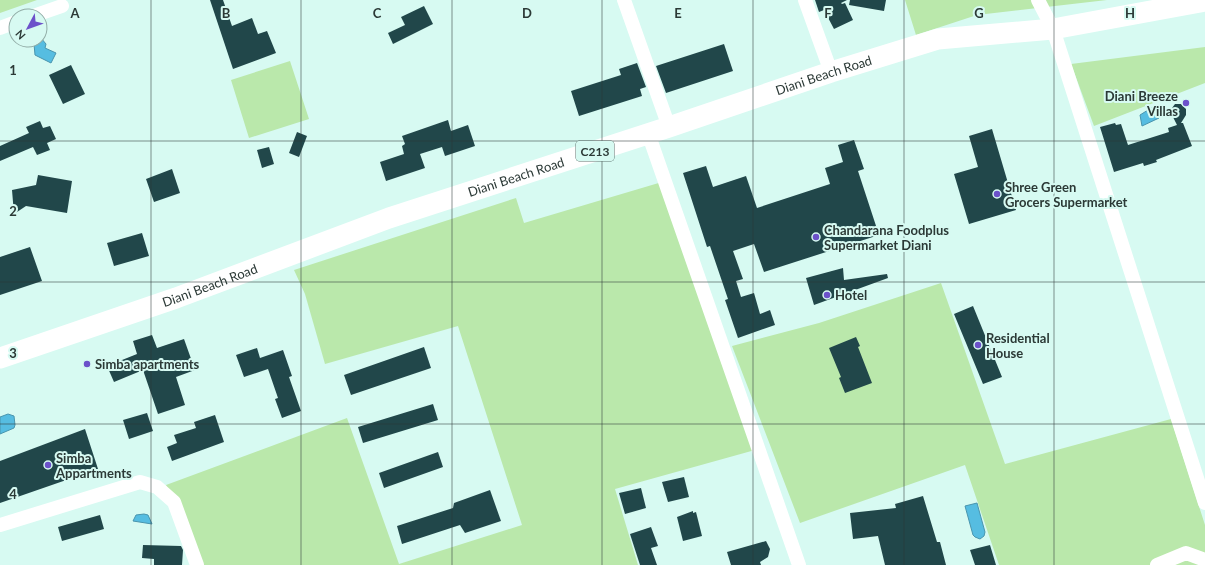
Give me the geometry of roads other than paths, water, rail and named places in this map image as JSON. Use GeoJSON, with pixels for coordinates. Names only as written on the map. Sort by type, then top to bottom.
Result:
{"type":"FeatureCollection","features":[{"type":"Feature","properties":{"kind":"main road","name":"Diani Beach Road"},"geometry":{"type":"LineString","coordinates":[[0,358],[176,298],[389,218],[669,127],[831,72],[938,39],[1053,30],[1205,1]]}},
{"type":"Feature","properties":{"kind":"street"},"geometry":{"type":"LineString","coordinates":[[624,0],[669,127]]}},
{"type":"Feature","properties":{"kind":"street"},"geometry":{"type":"LineString","coordinates":[[805,0],[831,72]]}},
{"type":"Feature","properties":{"kind":"street"},"geometry":{"type":"LineString","coordinates":[[1038,0],[1053,30],[1205,503]]}},
{"type":"Feature","properties":{"kind":"street"},"geometry":{"type":"LineString","coordinates":[[48,11],[62,6]]}},
{"type":"Feature","properties":{"kind":"street"},"geometry":{"type":"LineString","coordinates":[[648,133],[799,565]]}},
{"type":"Feature","properties":{"kind":"street"},"geometry":{"type":"LineString","coordinates":[[0,526],[140,482],[157,487],[174,502],[197,565]]}},
{"type":"Feature","properties":{"kind":"street"},"geometry":{"type":"LineString","coordinates":[[1157,565],[1186,553],[1205,560]]}},
{"type":"Feature","properties":{"kind":"water"},"geometry":{"type":"Polygon","coordinates":[[[34,48],[45,48],[56,53],[51,63],[35,55],[34,48]]]}},
{"type":"Feature","properties":{"kind":"water"},"geometry":{"type":"Polygon","coordinates":[[[1156,105],[1159,118],[1142,126],[1140,115],[1156,105]]]}},
{"type":"Feature","properties":{"kind":"water"},"geometry":{"type":"Polygon","coordinates":[[[8,414],[14,416],[14,428],[0,434],[0,417],[8,414]]]}},
{"type":"Feature","properties":{"kind":"water"},"geometry":{"type":"Polygon","coordinates":[[[977,503],[985,532],[984,536],[980,539],[973,535],[965,506],[977,503]]]}},
{"type":"Feature","properties":{"kind":"water"},"geometry":{"type":"Polygon","coordinates":[[[136,515],[148,515],[152,524],[133,521],[136,515]]]}},
{"type":"Feature","properties":{"kind":"place","name":"Diani Breeze Villas"},"geometry":{"type":"Point","coordinates":[1186,103]}},
{"type":"Feature","properties":{"kind":"place","name":"Shree Green Grocers Supermarket"},"geometry":{"type":"Point","coordinates":[997,194]}},
{"type":"Feature","properties":{"kind":"place","name":"Chandarana Foodplus Supermarket Diani"},"geometry":{"type":"Point","coordinates":[816,237]}},
{"type":"Feature","properties":{"kind":"place","name":"Hotel"},"geometry":{"type":"Point","coordinates":[827,295]}},
{"type":"Feature","properties":{"kind":"place","name":"Residential House"},"geometry":{"type":"Point","coordinates":[978,345]}},
{"type":"Feature","properties":{"kind":"place","name":"Simba apartments"},"geometry":{"type":"Point","coordinates":[87,364]}},
{"type":"Feature","properties":{"kind":"place","name":"Simba Appartments"},"geometry":{"type":"Point","coordinates":[48,465]}}]}
